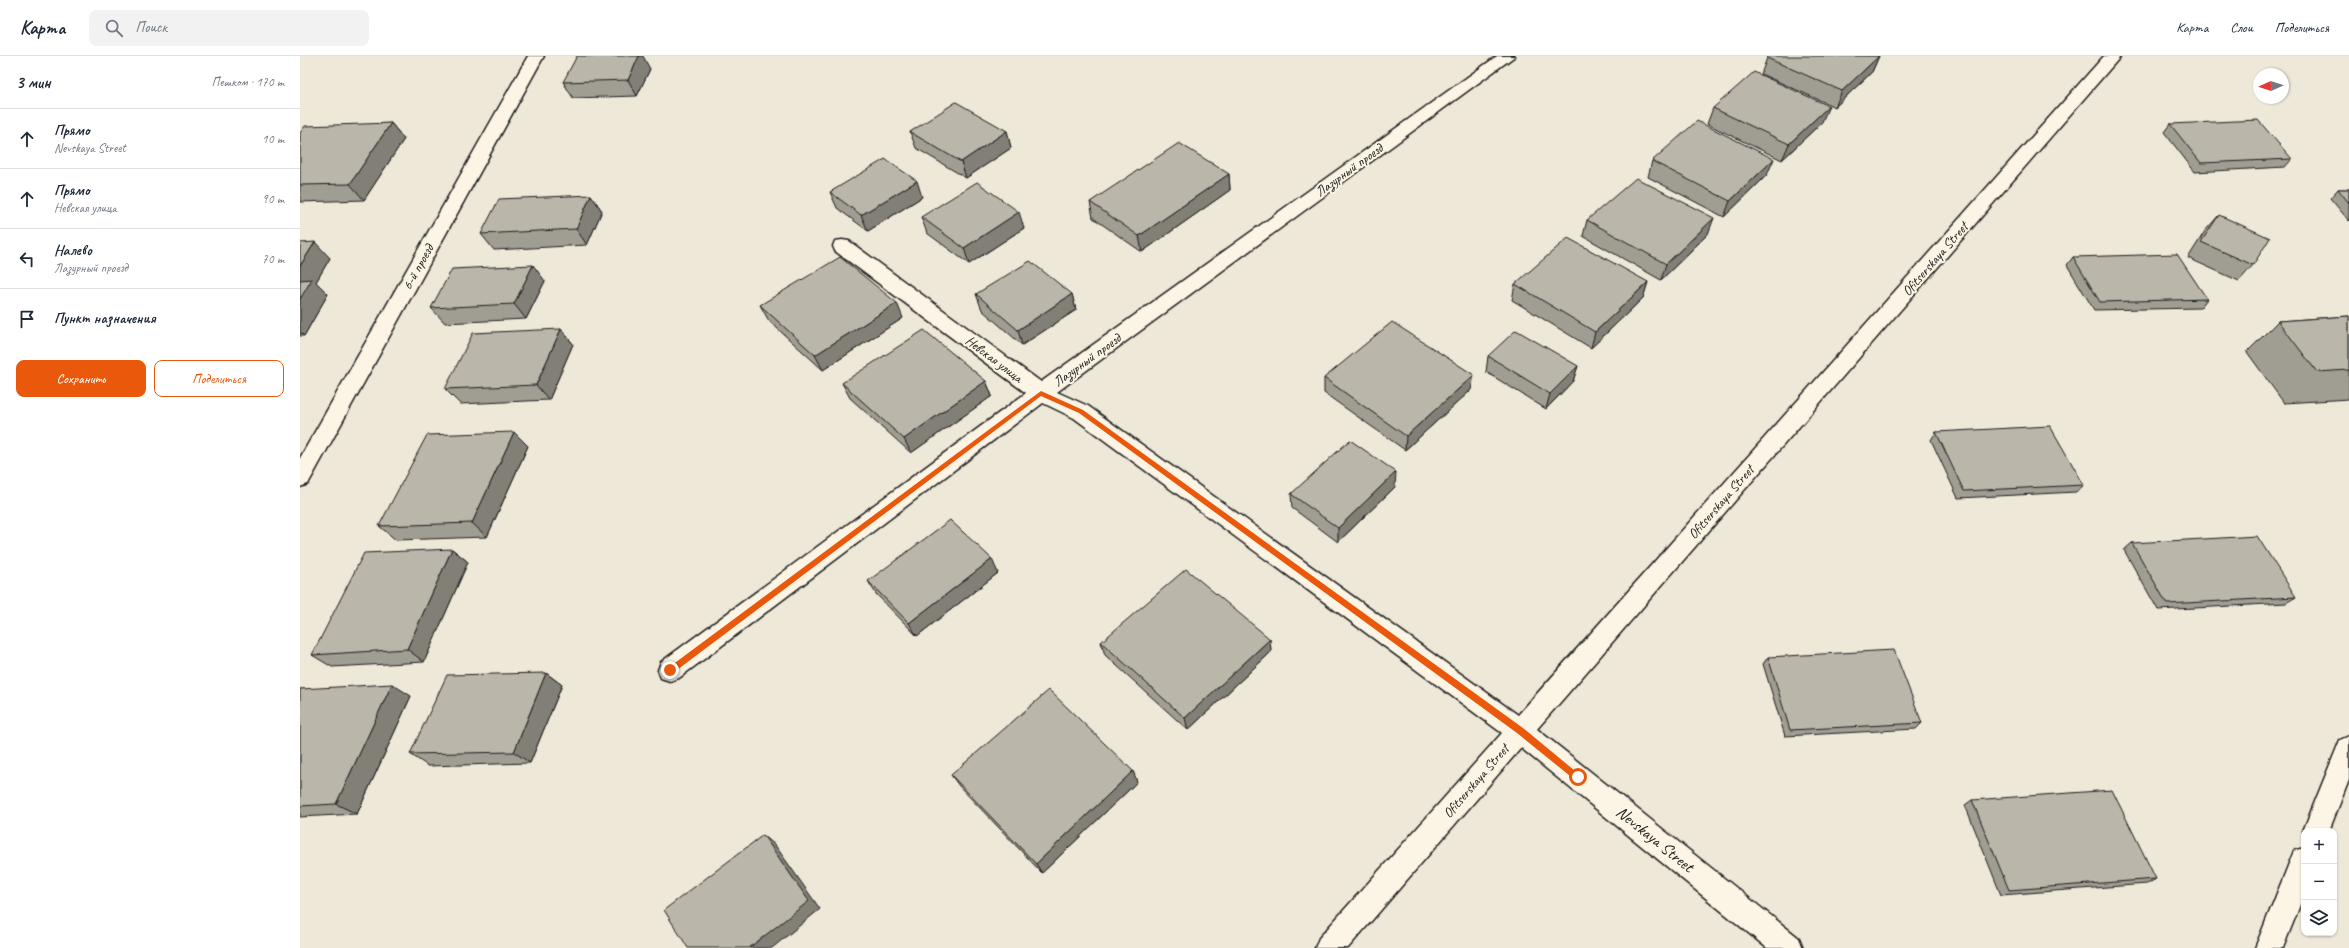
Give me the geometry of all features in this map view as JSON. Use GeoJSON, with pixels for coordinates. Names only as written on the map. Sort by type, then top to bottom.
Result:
{"type":"FeatureCollection","features":[{"type":"Feature","properties":{"kind":"street","name":"6-й проезд"},"geometry":{"type":"LineString","coordinates":[[300,478],[536,56]]}},
{"type":"Feature","properties":{"kind":"street","name":"Лазурный проезд"},"geometry":{"type":"LineString","coordinates":[[670,670],[1041,393],[1507,56]]}},
{"type":"Feature","properties":{"kind":"street","name":"Ofitserskaya Street"},"geometry":{"type":"LineString","coordinates":[[1329,948],[2113,56]]}},
{"type":"Feature","properties":{"kind":"street","name":"Невская улица"},"geometry":{"type":"LineString","coordinates":[[842,246],[1041,393],[1081,412],[1520,731]]}},
{"type":"Feature","properties":{"kind":"street","name":"Nevskaya Street"},"geometry":{"type":"LineString","coordinates":[[1520,731],[1789,948]]}},
{"type":"Feature","properties":{"kind":"street"},"geometry":{"type":"LineString","coordinates":[[2317,828],[2349,748]]}},
{"type":"Feature","properties":{"kind":"street"},"geometry":{"type":"LineString","coordinates":[[2269,948],[2303,864]]}},
{"type":"Feature","properties":{"kind":"building"},"geometry":{"type":"Polygon","coordinates":[[[577,56],[639,56],[628,80],[563,82],[577,56]]]}},
{"type":"Feature","properties":{"kind":"building"},"geometry":{"type":"Polygon","coordinates":[[[1769,56],[1879,56],[1842,91],[1767,58],[1769,56]]]}},
{"type":"Feature","properties":{"kind":"building"},"geometry":{"type":"Polygon","coordinates":[[[1754,72],[1829,106],[1789,144],[1713,108],[1754,72]]]}},
{"type":"Feature","properties":{"kind":"building"},"geometry":{"type":"Polygon","coordinates":[[[956,102],[1007,131],[961,162],[910,132],[956,102]]]}},
{"type":"Feature","properties":{"kind":"building"},"geometry":{"type":"Polygon","coordinates":[[[2258,120],[2292,159],[2201,163],[2170,124],[2258,120]]]}},
{"type":"Feature","properties":{"kind":"building"},"geometry":{"type":"Polygon","coordinates":[[[1697,121],[1774,159],[1730,201],[1652,161],[1697,121]]]}},
{"type":"Feature","properties":{"kind":"building"},"geometry":{"type":"Polygon","coordinates":[[[391,123],[350,184],[300,185],[300,133],[305,126],[391,123]]]}},
{"type":"Feature","properties":{"kind":"building"},"geometry":{"type":"Polygon","coordinates":[[[1179,143],[1229,174],[1139,236],[1090,202],[1179,143]]]}},
{"type":"Feature","properties":{"kind":"building"},"geometry":{"type":"Polygon","coordinates":[[[885,159],[917,181],[861,215],[830,192],[885,159]]]}},
{"type":"Feature","properties":{"kind":"building"},"geometry":{"type":"Polygon","coordinates":[[[1636,178],[1714,218],[1666,264],[1587,220],[1636,178]]]}},
{"type":"Feature","properties":{"kind":"building"},"geometry":{"type":"Polygon","coordinates":[[[977,182],[1019,212],[964,248],[921,217],[977,182]]]}},
{"type":"Feature","properties":{"kind":"building"},"geometry":{"type":"Polygon","coordinates":[[[2338,189],[2349,189],[2349,203],[2338,189]]]}},
{"type":"Feature","properties":{"kind":"building"},"geometry":{"type":"Polygon","coordinates":[[[591,195],[576,229],[481,234],[499,199],[591,195]]]}},
{"type":"Feature","properties":{"kind":"building"},"geometry":{"type":"Polygon","coordinates":[[[2219,215],[2270,238],[2253,265],[2201,242],[2219,215]]]}},
{"type":"Feature","properties":{"kind":"building"},"geometry":{"type":"Polygon","coordinates":[[[1568,238],[1648,282],[1595,332],[1515,284],[1568,238]]]}},
{"type":"Feature","properties":{"kind":"building"},"geometry":{"type":"Polygon","coordinates":[[[315,242],[300,266],[300,243],[315,242]]]}},
{"type":"Feature","properties":{"kind":"building"},"geometry":{"type":"Polygon","coordinates":[[[2177,254],[2207,299],[2100,302],[2073,257],[2177,254]]]}},
{"type":"Feature","properties":{"kind":"building"},"geometry":{"type":"Polygon","coordinates":[[[840,257],[897,303],[815,355],[760,305],[840,257]]]}},
{"type":"Feature","properties":{"kind":"building"},"geometry":{"type":"Polygon","coordinates":[[[1030,261],[1072,294],[1018,330],[976,294],[1030,261]]]}},
{"type":"Feature","properties":{"kind":"building"},"geometry":{"type":"Polygon","coordinates":[[[533,265],[514,304],[431,308],[452,269],[533,265]]]}},
{"type":"Feature","properties":{"kind":"building"},"geometry":{"type":"Polygon","coordinates":[[[312,279],[300,299],[300,280],[312,279]]]}},
{"type":"Feature","properties":{"kind":"building"},"geometry":{"type":"Polygon","coordinates":[[[2349,316],[2349,370],[2317,372],[2278,321],[2349,316]]]}},
{"type":"Feature","properties":{"kind":"building"},"geometry":{"type":"Polygon","coordinates":[[[1392,322],[1474,375],[1406,436],[1324,378],[1392,322]]]}},
{"type":"Feature","properties":{"kind":"building"},"geometry":{"type":"Polygon","coordinates":[[[561,329],[536,385],[445,389],[473,333],[561,329]]]}},
{"type":"Feature","properties":{"kind":"building"},"geometry":{"type":"Polygon","coordinates":[[[924,330],[986,381],[904,439],[842,383],[924,330]]]}},
{"type":"Feature","properties":{"kind":"building"},"geometry":{"type":"Polygon","coordinates":[[[1516,330],[1578,366],[1550,394],[1488,356],[1516,330]]]}},
{"type":"Feature","properties":{"kind":"building"},"geometry":{"type":"Polygon","coordinates":[[[2050,426],[2084,485],[1964,491],[1936,432],[2050,426]]]}},
{"type":"Feature","properties":{"kind":"building"},"geometry":{"type":"Polygon","coordinates":[[[514,432],[472,523],[379,526],[427,435],[514,432]]]}},
{"type":"Feature","properties":{"kind":"building"},"geometry":{"type":"Polygon","coordinates":[[[1350,440],[1396,472],[1338,528],[1291,494],[1350,440]]]}},
{"type":"Feature","properties":{"kind":"building"},"geometry":{"type":"Polygon","coordinates":[[[950,520],[992,559],[909,623],[868,581],[950,520]]]}},
{"type":"Feature","properties":{"kind":"building"},"geometry":{"type":"Polygon","coordinates":[[[2257,536],[2296,597],[2167,604],[2132,543],[2257,536]]]}},
{"type":"Feature","properties":{"kind":"building"},"geometry":{"type":"Polygon","coordinates":[[[452,549],[407,649],[312,655],[364,553],[452,549]]]}},
{"type":"Feature","properties":{"kind":"building"},"geometry":{"type":"Polygon","coordinates":[[[1186,569],[1270,639],[1185,718],[1101,642],[1186,569]]]}},
{"type":"Feature","properties":{"kind":"building"},"geometry":{"type":"Polygon","coordinates":[[[1894,650],[1922,723],[1790,730],[1768,657],[1894,650]]]}},
{"type":"Feature","properties":{"kind":"building"},"geometry":{"type":"Polygon","coordinates":[[[546,673],[514,752],[410,754],[447,675],[546,673]]]}},
{"type":"Feature","properties":{"kind":"building"},"geometry":{"type":"Polygon","coordinates":[[[392,684],[336,804],[300,806],[300,689],[392,684]]]}},
{"type":"Feature","properties":{"kind":"building"},"geometry":{"type":"Polygon","coordinates":[[[1049,690],[1133,771],[1036,864],[951,775],[1049,690]]]}},
{"type":"Feature","properties":{"kind":"building"},"geometry":{"type":"Polygon","coordinates":[[[2112,790],[2156,879],[2009,890],[1972,800],[2112,790]]]}},
{"type":"Feature","properties":{"kind":"building"},"geometry":{"type":"Polygon","coordinates":[[[763,835],[809,901],[749,948],[688,948],[664,910],[763,835]]]}},
{"type":"Feature","properties":{"kind":"route"},"geometry":{"type":"LineString","coordinates":[[670,670],[1041,393],[1081,412],[1520,731],[1578,777]]}}]}
